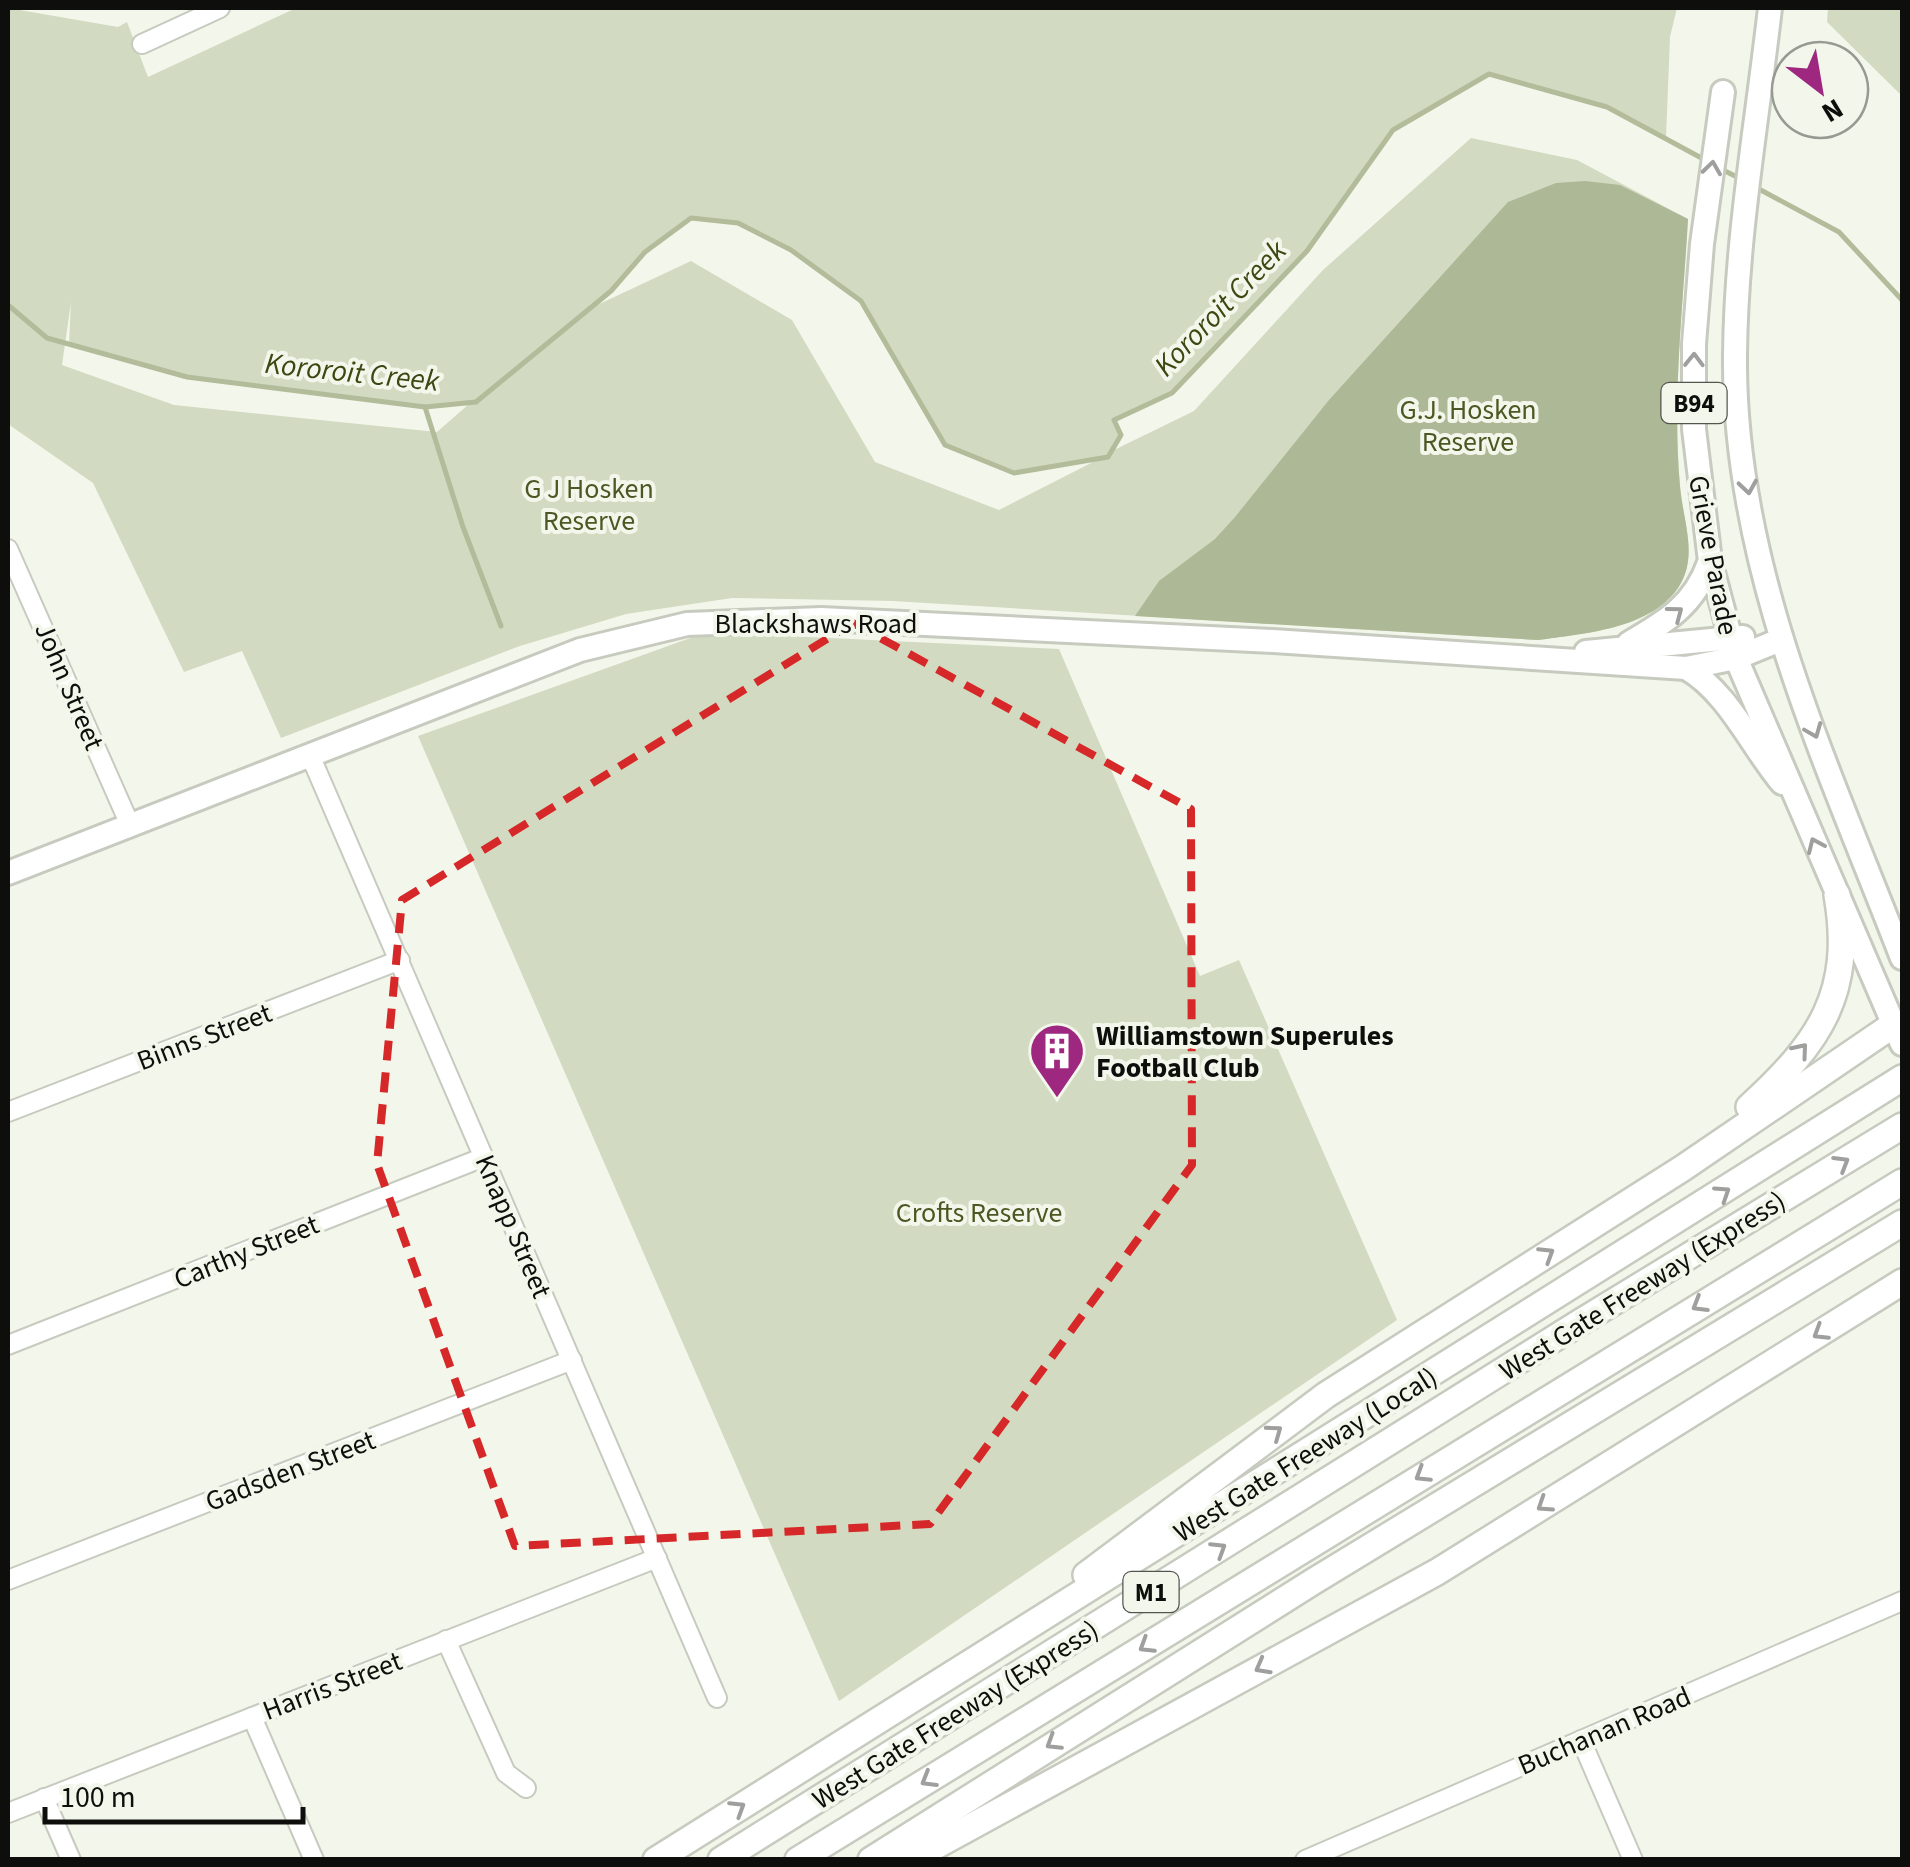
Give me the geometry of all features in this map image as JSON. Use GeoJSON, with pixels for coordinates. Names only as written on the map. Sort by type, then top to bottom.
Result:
{"type":"FeatureCollection","features":[{"type":"Feature","properties":{"kind":"highway"},"geometry":{"type":"LineString","coordinates":[[1683,1168],[1764,1094],[1832,1006],[1840,981],[1844,945],[1837,895]]}},
{"type":"Feature","properties":{"kind":"highway"},"geometry":{"type":"LineString","coordinates":[[1021,1630],[1113,1553],[1326,1395],[1899,1030]]}},
{"type":"Feature","properties":{"kind":"highway","name":"West Gate Freeway (Local)"},"geometry":{"type":"LineString","coordinates":[[656,1860],[1902,1078]]}},
{"type":"Feature","properties":{"kind":"highway","name":"West Gate Freeway (Express)"},"geometry":{"type":"LineString","coordinates":[[721,1860],[1579,1322],[1902,1127]]}},
{"type":"Feature","properties":{"kind":"highway","name":"West Gate Freeway (Express)"},"geometry":{"type":"LineString","coordinates":[[798,1860],[1902,1182]]}},
{"type":"Feature","properties":{"kind":"highway"},"geometry":{"type":"LineString","coordinates":[[871,1860],[1898,1225]]}},
{"type":"Feature","properties":{"kind":"highway"},"geometry":{"type":"LineString","coordinates":[[910,1860],[1438,1572],[1902,1282]]}},
{"type":"Feature","properties":{"kind":"main road","name":"Grieve Parade"},"geometry":{"type":"LineString","coordinates":[[1770,8],[1740,268],[1735,356],[1738,422],[1756,538],[1780,640],[1902,958]]}},
{"type":"Feature","properties":{"kind":"main road","name":"Grieve Parade"},"geometry":{"type":"LineString","coordinates":[[1723,92],[1702,244],[1694,344],[1694,429],[1710,561],[1732,647],[1792,795],[1899,1030]]}},
{"type":"Feature","properties":{"kind":"main road"},"geometry":{"type":"LineString","coordinates":[[1622,648],[1686,607],[1701,587],[1710,561]]}},
{"type":"Feature","properties":{"kind":"main road","name":"Blackshaws Road"},"geometry":{"type":"LineString","coordinates":[[8,873],[580,650],[687,624],[753,618],[1686,668],[1732,647]]}},
{"type":"Feature","properties":{"kind":"main road"},"geometry":{"type":"LineString","coordinates":[[1732,647],[1780,640]]}},
{"type":"Feature","properties":{"kind":"main road","name":"Blackshaws Road"},"geometry":{"type":"LineString","coordinates":[[1548,658],[1622,648],[1732,647]]}},
{"type":"Feature","properties":{"kind":"main road"},"geometry":{"type":"LineString","coordinates":[[1686,668],[1702,677],[1722,700],[1792,795]]}},
{"type":"Feature","properties":{"kind":"street"},"geometry":{"type":"LineString","coordinates":[[142,44],[220,8]]}},
{"type":"Feature","properties":{"kind":"street","name":"John Street"},"geometry":{"type":"LineString","coordinates":[[8,548],[130,825]]}},
{"type":"Feature","properties":{"kind":"street","name":"Knapp Street"},"geometry":{"type":"LineString","coordinates":[[310,754],[717,1698]]}},
{"type":"Feature","properties":{"kind":"street","name":"Binns Street"},"geometry":{"type":"LineString","coordinates":[[8,1112],[400,960]]}},
{"type":"Feature","properties":{"kind":"street","name":"Carthy Street"},"geometry":{"type":"LineString","coordinates":[[8,1345],[484,1157]]}},
{"type":"Feature","properties":{"kind":"street","name":"Gadsden Street"},"geometry":{"type":"LineString","coordinates":[[8,1580],[572,1360]]}},
{"type":"Feature","properties":{"kind":"street","name":"Harris Street"},"geometry":{"type":"LineString","coordinates":[[8,1812],[658,1558]]}},
{"type":"Feature","properties":{"kind":"street","name":"Buchanan Road"},"geometry":{"type":"LineString","coordinates":[[1306,1860],[1902,1601]]}},
{"type":"Feature","properties":{"kind":"street"},"geometry":{"type":"LineString","coordinates":[[446,1640],[506,1772],[526,1788]]}},
{"type":"Feature","properties":{"kind":"street"},"geometry":{"type":"LineString","coordinates":[[252,1717],[314,1860]]}},
{"type":"Feature","properties":{"kind":"street"},"geometry":{"type":"LineString","coordinates":[[1581,1740],[1633,1860]]}},
{"type":"Feature","properties":{"kind":"street"},"geometry":{"type":"LineString","coordinates":[[44,1798],[71,1860]]}},
{"type":"Feature","properties":{"kind":"highlighted area"},"geometry":{"type":"Polygon","coordinates":[[[853,623],[1191,809],[1192,1165],[930,1524],[515,1546],[377,1164],[402,900],[853,623]]]}},
{"type":"Feature","properties":{"kind":"green space"},"geometry":{"type":"Polygon","coordinates":[[[8,8],[118,27],[127,22],[148,77],[296,8],[1677,8],[1670,37],[1666,138],[1607,107],[1489,74],[1393,130],[1307,251],[1172,393],[1115,420],[1121,435],[1112,451],[1194,411],[1323,270],[1471,138],[1577,160],[1688,219],[1677,419],[1688,564],[1678,588],[1666,602],[1651,613],[1614,627],[1538,640],[893,601],[732,598],[626,614],[520,646],[281,738],[242,651],[184,672],[93,483],[8,424],[8,8]],[[691,218],[645,252],[593,307],[691,261],[792,320],[875,462],[999,510],[1097,460],[1014,473],[945,445],[861,301],[791,250],[738,223],[691,218]],[[71,302],[62,365],[174,405],[437,432],[469,404],[425,407],[187,377],[69,344],[71,302]]]}},
{"type":"Feature","properties":{"kind":"green space"},"geometry":{"type":"Polygon","coordinates":[[[1828,8],[1902,8],[1902,96],[1870,64],[1870,40],[1845,40],[1827,22],[1828,8]]]}},
{"type":"Feature","properties":{"kind":"green space","name":"G.J. Hosken Reserve"},"geometry":{"type":"Polygon","coordinates":[[[1556,183],[1620,185],[1688,219],[1677,419],[1680,486],[1689,552],[1684,576],[1666,602],[1614,627],[1538,640],[1135,616],[1159,581],[1215,539],[1235,517],[1329,400],[1508,202],[1556,183]]]}},
{"type":"Feature","properties":{"kind":"green space","name":"Crofts Reserve"},"geometry":{"type":"Polygon","coordinates":[[[707,632],[1059,649],[1200,976],[1239,960],[1397,1320],[839,1701],[418,736],[707,632]]]}},
{"type":"Feature","properties":{"kind":"waterway","name":"Kororoit Creek"},"geometry":{"type":"LineString","coordinates":[[8,305],[47,338],[187,377],[425,407],[476,402],[611,291],[645,252],[691,218],[738,223],[791,250],[861,301],[945,445],[1014,473],[1108,457],[1121,435],[1114,420],[1172,393],[1307,251],[1393,130],[1489,74],[1607,107],[1707,161]]}},
{"type":"Feature","properties":{"kind":"waterway","name":"Kororoit Creek"},"geometry":{"type":"LineString","coordinates":[[1721,169],[1743,180]]}},
{"type":"Feature","properties":{"kind":"waterway","name":"Kororoit Creek"},"geometry":{"type":"LineString","coordinates":[[1757,188],[1839,232],[1902,300]]}},
{"type":"Feature","properties":{"kind":"waterway"},"geometry":{"type":"LineString","coordinates":[[425,407],[463,527],[501,626]]}},
{"type":"Feature","properties":{"kind":"place","name":"Williamstown Superules Football Club"},"geometry":{"type":"Point","coordinates":[1057,1100]}},
{"type":"Feature","properties":{"kind":"park label","name":"G J Hosken Reserve"},"geometry":{"type":"Point","coordinates":[589,504]}}]}
